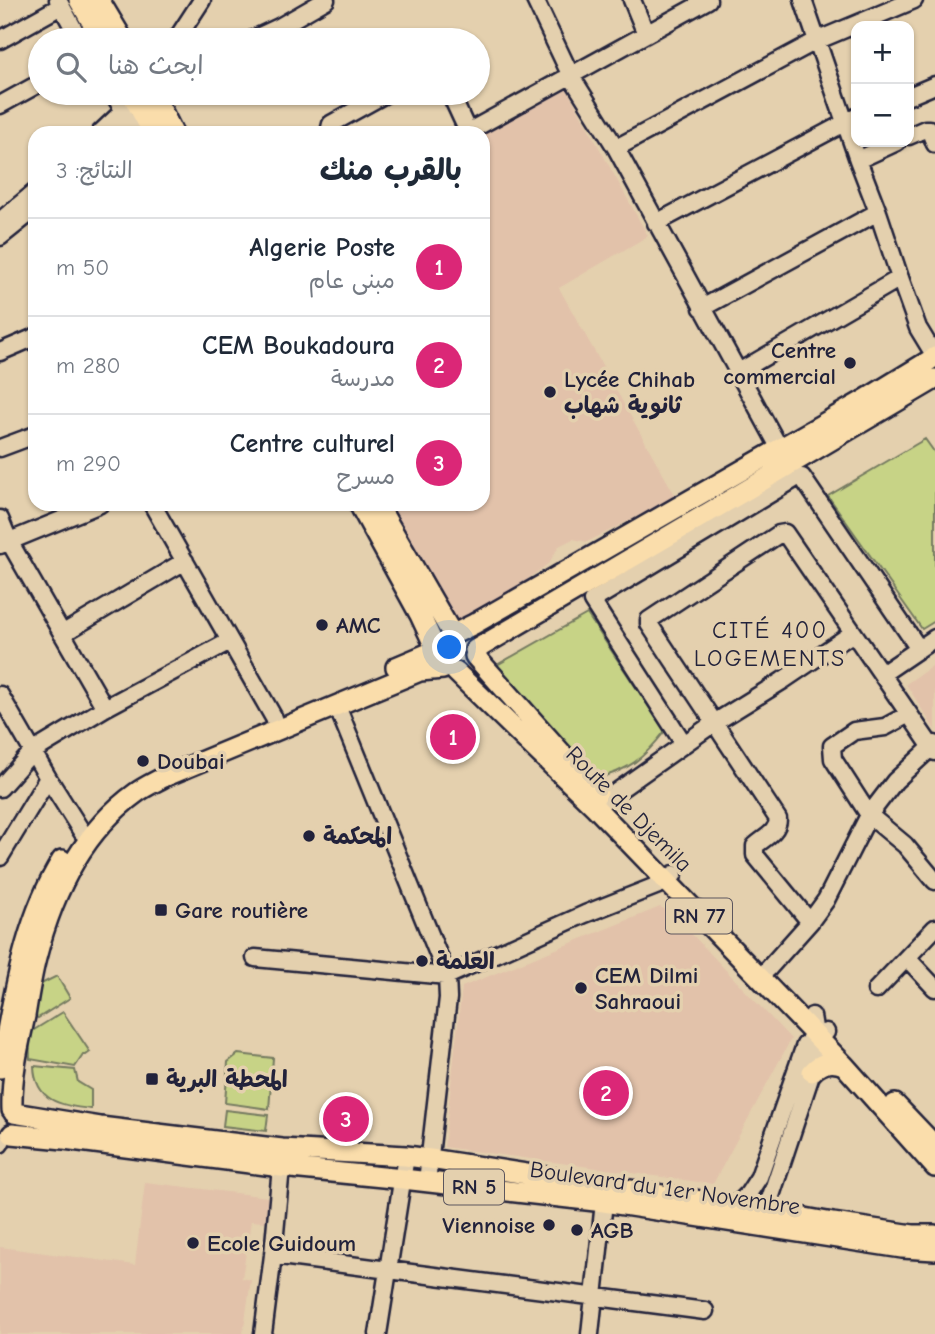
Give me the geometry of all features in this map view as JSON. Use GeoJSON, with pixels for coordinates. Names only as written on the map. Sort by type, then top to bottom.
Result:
{"type":"FeatureCollection","features":[{"type":"Feature","properties":{"kind":"main road"},"geometry":{"type":"LineString","coordinates":[[99,0],[116,28]]}},
{"type":"Feature","properties":{"kind":"main road"},"geometry":{"type":"LineString","coordinates":[[66,2],[91,28]]}},
{"type":"Feature","properties":{"kind":"main road"},"geometry":{"type":"LineString","coordinates":[[146,105],[151,126]]}},
{"type":"Feature","properties":{"kind":"main road"},"geometry":{"type":"LineString","coordinates":[[149,105],[167,126]]}},
{"type":"Feature","properties":{"kind":"main road"},"geometry":{"type":"LineString","coordinates":[[276,724],[435,649],[444,634],[474,624],[836,417],[935,357]]}},
{"type":"Feature","properties":{"kind":"main road"},"geometry":{"type":"LineString","coordinates":[[4,1139],[16,1124],[9,1109],[13,1074],[49,882],[71,845],[86,836],[102,807],[121,790],[166,764],[276,724],[337,706],[420,671],[468,668],[475,653],[935,379]]}},
{"type":"Feature","properties":{"kind":"main road"},"geometry":{"type":"LineString","coordinates":[[363,511],[420,615],[435,649],[438,664],[450,671]]}},
{"type":"Feature","properties":{"kind":"main road"},"geometry":{"type":"LineString","coordinates":[[381,511],[454,632],[470,638],[475,653]]}},
{"type":"Feature","properties":{"kind":"main road","name":"Route de Djemila"},"geometry":{"type":"LineString","coordinates":[[475,653],[599,804],[821,1034],[927,1139],[935,1167]]}},
{"type":"Feature","properties":{"kind":"main road","name":"Route de Djemila"},"geometry":{"type":"LineString","coordinates":[[450,671],[599,804]]}},
{"type":"Feature","properties":{"kind":"main road","name":"Route de Djemila"},"geometry":{"type":"LineString","coordinates":[[670,878],[768,969],[812,1016],[821,1034],[844,1065],[927,1139]]}},
{"type":"Feature","properties":{"kind":"main road"},"geometry":{"type":"LineString","coordinates":[[0,1068],[23,954],[40,920]]}},
{"type":"Feature","properties":{"kind":"main road"},"geometry":{"type":"LineString","coordinates":[[812,1072],[827,1063],[844,1065]]}},
{"type":"Feature","properties":{"kind":"main road","name":"Boulevard du 1er Novembre"},"geometry":{"type":"LineString","coordinates":[[9,1109],[403,1179],[759,1218],[832,1230],[902,1248],[935,1250]]}},
{"type":"Feature","properties":{"kind":"main road","name":"Boulevard du 1er Novembre"},"geometry":{"type":"LineString","coordinates":[[4,1139],[56,1138],[282,1158],[406,1156],[735,1207],[759,1218]]}},
{"type":"Feature","properties":{"kind":"main road","name":"Boulevard du 1er Novembre"},"geometry":{"type":"LineString","coordinates":[[832,1230],[930,1232]]}},
{"type":"Feature","properties":{"kind":"street"},"geometry":{"type":"LineString","coordinates":[[185,28],[202,0]]}},
{"type":"Feature","properties":{"kind":"street"},"geometry":{"type":"LineString","coordinates":[[277,28],[326,0]]}},
{"type":"Feature","properties":{"kind":"street"},"geometry":{"type":"LineString","coordinates":[[536,0],[571,76],[616,148],[780,449]]}},
{"type":"Feature","properties":{"kind":"street"},"geometry":{"type":"LineString","coordinates":[[632,0],[646,34]]}},
{"type":"Feature","properties":{"kind":"street"},"geometry":{"type":"LineString","coordinates":[[478,126],[708,0]]}},
{"type":"Feature","properties":{"kind":"street"},"geometry":{"type":"LineString","coordinates":[[803,0],[816,41],[850,120],[858,160],[918,328],[935,357]]}},
{"type":"Feature","properties":{"kind":"street"},"geometry":{"type":"LineString","coordinates":[[616,148],[816,41],[914,0]]}},
{"type":"Feature","properties":{"kind":"street"},"geometry":{"type":"LineString","coordinates":[[0,40],[66,2],[76,28]]}},
{"type":"Feature","properties":{"kind":"street"},"geometry":{"type":"LineString","coordinates":[[914,94],[935,85]]}},
{"type":"Feature","properties":{"kind":"street"},"geometry":{"type":"LineString","coordinates":[[0,105],[28,90]]}},
{"type":"Feature","properties":{"kind":"street"},"geometry":{"type":"LineString","coordinates":[[109,126],[136,105]]}},
{"type":"Feature","properties":{"kind":"street"},"geometry":{"type":"LineString","coordinates":[[126,126],[140,105]]}},
{"type":"Feature","properties":{"kind":"street"},"geometry":{"type":"LineString","coordinates":[[330,126],[365,105]]}},
{"type":"Feature","properties":{"kind":"street"},"geometry":{"type":"LineString","coordinates":[[455,105],[464,126]]}},
{"type":"Feature","properties":{"kind":"street"},"geometry":{"type":"LineString","coordinates":[[656,223],[850,120]]}},
{"type":"Feature","properties":{"kind":"street"},"geometry":{"type":"LineString","coordinates":[[914,134],[929,129],[935,144]]}},
{"type":"Feature","properties":{"kind":"street"},"geometry":{"type":"LineString","coordinates":[[858,160],[886,147]]}},
{"type":"Feature","properties":{"kind":"street"},"geometry":{"type":"LineString","coordinates":[[0,221],[28,210]]}},
{"type":"Feature","properties":{"kind":"street"},"geometry":{"type":"LineString","coordinates":[[0,237],[28,212]]}},
{"type":"Feature","properties":{"kind":"street"},"geometry":{"type":"LineString","coordinates":[[702,308],[878,212]]}},
{"type":"Feature","properties":{"kind":"street"},"geometry":{"type":"LineString","coordinates":[[737,373],[900,278]]}},
{"type":"Feature","properties":{"kind":"street"},"geometry":{"type":"LineString","coordinates":[[0,352],[28,340]]}},
{"type":"Feature","properties":{"kind":"street"},"geometry":{"type":"LineString","coordinates":[[0,448],[28,438]]}},
{"type":"Feature","properties":{"kind":"street"},"geometry":{"type":"LineString","coordinates":[[684,744],[592,601],[798,477],[802,477],[919,649]]}},
{"type":"Feature","properties":{"kind":"street"},"geometry":{"type":"LineString","coordinates":[[4,543],[83,511]]}},
{"type":"Feature","properties":{"kind":"street"},"geometry":{"type":"LineString","coordinates":[[156,511],[276,724]]}},
{"type":"Feature","properties":{"kind":"street"},"geometry":{"type":"LineString","coordinates":[[0,519],[4,543],[105,708]]}},
{"type":"Feature","properties":{"kind":"street"},"geometry":{"type":"LineString","coordinates":[[768,969],[810,922],[826,900],[869,814],[895,781],[934,748],[785,533],[779,534],[648,622],[778,819],[774,831],[755,846],[755,855],[810,922]]}},
{"type":"Feature","properties":{"kind":"street"},"geometry":{"type":"LineString","coordinates":[[61,634],[185,561]]}},
{"type":"Feature","properties":{"kind":"street"},"geometry":{"type":"LineString","coordinates":[[599,804],[713,723],[853,633]]}},
{"type":"Feature","properties":{"kind":"street"},"geometry":{"type":"LineString","coordinates":[[882,674],[935,638]]}},
{"type":"Feature","properties":{"kind":"street"},"geometry":{"type":"LineString","coordinates":[[0,788],[32,752],[105,708],[230,641]]}},
{"type":"Feature","properties":{"kind":"street"},"geometry":{"type":"LineString","coordinates":[[0,695],[32,752],[86,836]]}},
{"type":"Feature","properties":{"kind":"street"},"geometry":{"type":"LineString","coordinates":[[337,706],[447,976],[448,998],[427,1181]]}},
{"type":"Feature","properties":{"kind":"street"},"geometry":{"type":"LineString","coordinates":[[909,714],[878,730],[854,731],[832,746],[833,759],[869,814],[905,845],[935,881]]}},
{"type":"Feature","properties":{"kind":"street"},"geometry":{"type":"LineString","coordinates":[[0,856],[48,778]]}},
{"type":"Feature","properties":{"kind":"street"},"geometry":{"type":"LineString","coordinates":[[256,958],[447,976],[670,878]]}},
{"type":"Feature","properties":{"kind":"street"},"geometry":{"type":"LineString","coordinates":[[876,990],[935,928]]}},
{"type":"Feature","properties":{"kind":"street"},"geometry":{"type":"LineString","coordinates":[[907,958],[935,988]]}},
{"type":"Feature","properties":{"kind":"street"},"geometry":{"type":"LineString","coordinates":[[759,1218],[812,1072],[821,1034]]}},
{"type":"Feature","properties":{"kind":"street"},"geometry":{"type":"LineString","coordinates":[[735,1207],[759,1177],[805,1045],[821,1034]]}},
{"type":"Feature","properties":{"kind":"street"},"geometry":{"type":"LineString","coordinates":[[377,1334],[406,1156]]}},
{"type":"Feature","properties":{"kind":"street"},"geometry":{"type":"LineString","coordinates":[[268,1333],[282,1158]]}},
{"type":"Feature","properties":{"kind":"street"},"geometry":{"type":"LineString","coordinates":[[590,1334],[604,1202]]}},
{"type":"Feature","properties":{"kind":"street"},"geometry":{"type":"LineString","coordinates":[[273,1255],[705,1311]]}},
{"type":"Feature","properties":{"kind":"shaded area","name":"Lycée Chihab ثانوية شهاب"},"geometry":{"type":"Polygon","coordinates":[[[565,86],[648,236],[559,288],[676,497],[587,542],[573,539],[559,546],[549,563],[495,604],[455,623],[390,511],[490,511],[490,127],[565,86]]]}},
{"type":"Feature","properties":{"kind":"shaded area"},"geometry":{"type":"Polygon","coordinates":[[[935,664],[935,730],[906,684],[935,664]]]}},
{"type":"Feature","properties":{"kind":"shaded area"},"geometry":{"type":"Polygon","coordinates":[[[660,907],[671,912],[791,1039],[713,1184],[444,1147],[462,987],[660,907]]]}},
{"type":"Feature","properties":{"kind":"shaded area"},"geometry":{"type":"Polygon","coordinates":[[[145,1182],[268,1197],[265,1222],[251,1221],[242,1278],[251,1280],[243,1334],[0,1334],[0,1247],[135,1265],[145,1182]]]}},
{"type":"Feature","properties":{"kind":"green space"},"geometry":{"type":"Polygon","coordinates":[[[925,439],[935,453],[935,621],[922,629],[828,496],[925,439]]]}},
{"type":"Feature","properties":{"kind":"green space"},"geometry":{"type":"Polygon","coordinates":[[[587,614],[665,731],[635,762],[617,772],[594,779],[507,690],[497,665],[587,614]]]}},
{"type":"Feature","properties":{"kind":"green space"},"geometry":{"type":"Polygon","coordinates":[[[57,976],[70,998],[38,1018],[35,1016],[41,984],[57,976]]]}},
{"type":"Feature","properties":{"kind":"green space"},"geometry":{"type":"Polygon","coordinates":[[[63,1012],[90,1052],[83,1055],[75,1067],[30,1059],[29,1033],[63,1012]]]}},
{"type":"Feature","properties":{"kind":"green space"},"geometry":{"type":"Polygon","coordinates":[[[238,1054],[273,1058],[269,1109],[225,1103],[228,1062],[238,1054]]]}},
{"type":"Feature","properties":{"kind":"green space"},"geometry":{"type":"Polygon","coordinates":[[[34,1066],[75,1070],[78,1082],[91,1090],[91,1109],[52,1100],[39,1087],[34,1066]]]}},
{"type":"Feature","properties":{"kind":"green space"},"geometry":{"type":"Polygon","coordinates":[[[225,1110],[268,1115],[266,1131],[223,1126],[225,1110]]]}},
{"type":"Feature","properties":{"kind":"place","name":"Centre commercial"},"geometry":{"type":"Point","coordinates":[850,363]}},
{"type":"Feature","properties":{"kind":"place","name":"Lycée Chihab ثانوية شهاب"},"geometry":{"type":"Point","coordinates":[550,392]}},
{"type":"Feature","properties":{"kind":"place","name":"AMC"},"geometry":{"type":"Point","coordinates":[322,625]}},
{"type":"Feature","properties":{"kind":"place","name":"Algerie Poste"},"geometry":{"type":"Point","coordinates":[453,737]}},
{"type":"Feature","properties":{"kind":"place","name":"Doubai"},"geometry":{"type":"Point","coordinates":[143,761]}},
{"type":"Feature","properties":{"kind":"place","name":"المحكمة"},"geometry":{"type":"Point","coordinates":[309,836]}},
{"type":"Feature","properties":{"kind":"place","name":"Gare routière"},"geometry":{"type":"Point","coordinates":[161,910]}},
{"type":"Feature","properties":{"kind":"place","name":"العلمة"},"geometry":{"type":"Point","coordinates":[422,961]}},
{"type":"Feature","properties":{"kind":"place","name":"CEM Dilmi Sahraoui"},"geometry":{"type":"Point","coordinates":[581,988]}},
{"type":"Feature","properties":{"kind":"place","name":"المحطة البرية"},"geometry":{"type":"Point","coordinates":[152,1079]}},
{"type":"Feature","properties":{"kind":"place","name":"CEM Boukadoura"},"geometry":{"type":"Point","coordinates":[606,1093]}},
{"type":"Feature","properties":{"kind":"place","name":"Centre culturel"},"geometry":{"type":"Point","coordinates":[346,1119]}},
{"type":"Feature","properties":{"kind":"place","name":"Viennoise"},"geometry":{"type":"Point","coordinates":[549,1225]}},
{"type":"Feature","properties":{"kind":"place","name":"AGB"},"geometry":{"type":"Point","coordinates":[577,1230]}},
{"type":"Feature","properties":{"kind":"place","name":"Ecole Guidoum"},"geometry":{"type":"Point","coordinates":[193,1243]}},
{"type":"Feature","properties":{"kind":"district","name":"CITÉ 400 LOGEMENTS"},"geometry":{"type":"Point","coordinates":[770,644]}}]}
